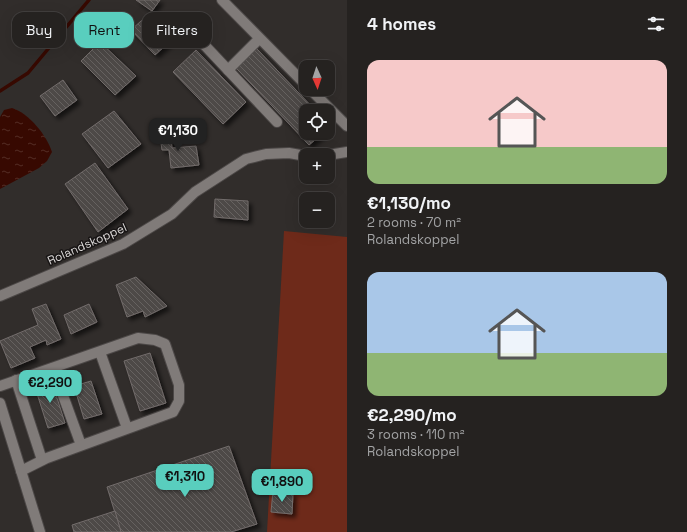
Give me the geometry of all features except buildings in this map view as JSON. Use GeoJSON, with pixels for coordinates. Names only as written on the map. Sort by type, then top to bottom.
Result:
{"type":"FeatureCollection","features":[{"type":"Feature","properties":{"kind":"street"},"geometry":{"type":"LineString","coordinates":[[222,0],[299,78]]}},
{"type":"Feature","properties":{"kind":"street"},"geometry":{"type":"LineString","coordinates":[[228,70],[259,39]]}},
{"type":"Feature","properties":{"kind":"street"},"geometry":{"type":"LineString","coordinates":[[207,48],[276,122]]}},
{"type":"Feature","properties":{"kind":"street"},"geometry":{"type":"LineString","coordinates":[[317,96],[347,126]]}},
{"type":"Feature","properties":{"kind":"street"},"geometry":{"type":"LineString","coordinates":[[335,154],[347,152]]}},
{"type":"Feature","properties":{"kind":"street","name":"Rolandskoppel"},"geometry":{"type":"LineString","coordinates":[[0,296],[123,244],[172,214],[195,192],[246,159],[266,154],[289,153],[299,155]]}},
{"type":"Feature","properties":{"kind":"street"},"geometry":{"type":"LineString","coordinates":[[0,386],[138,338],[155,340],[165,344],[179,385],[179,401],[173,412],[42,460],[21,471]]}},
{"type":"Feature","properties":{"kind":"street"},"geometry":{"type":"LineString","coordinates":[[100,352],[127,428]]}},
{"type":"Feature","properties":{"kind":"street"},"geometry":{"type":"LineString","coordinates":[[53,368],[81,445]]}},
{"type":"Feature","properties":{"kind":"street"},"geometry":{"type":"LineString","coordinates":[[16,380],[42,460]]}},
{"type":"Feature","properties":{"kind":"street"},"geometry":{"type":"LineString","coordinates":[[0,403],[40,532]]}},
{"type":"Feature","properties":{"kind":"shaded area"},"geometry":{"type":"Polygon","coordinates":[[[284,231],[347,237],[347,532],[267,532],[284,231]]]}},
{"type":"Feature","properties":{"kind":"water"},"geometry":{"type":"Polygon","coordinates":[[[12,108],[25,115],[42,132],[52,152],[47,161],[39,168],[0,189],[0,117],[4,110],[12,108]]]}},
{"type":"Feature","properties":{"kind":"waterway"},"geometry":{"type":"LineString","coordinates":[[0,91],[28,73],[89,0]]}}]}
